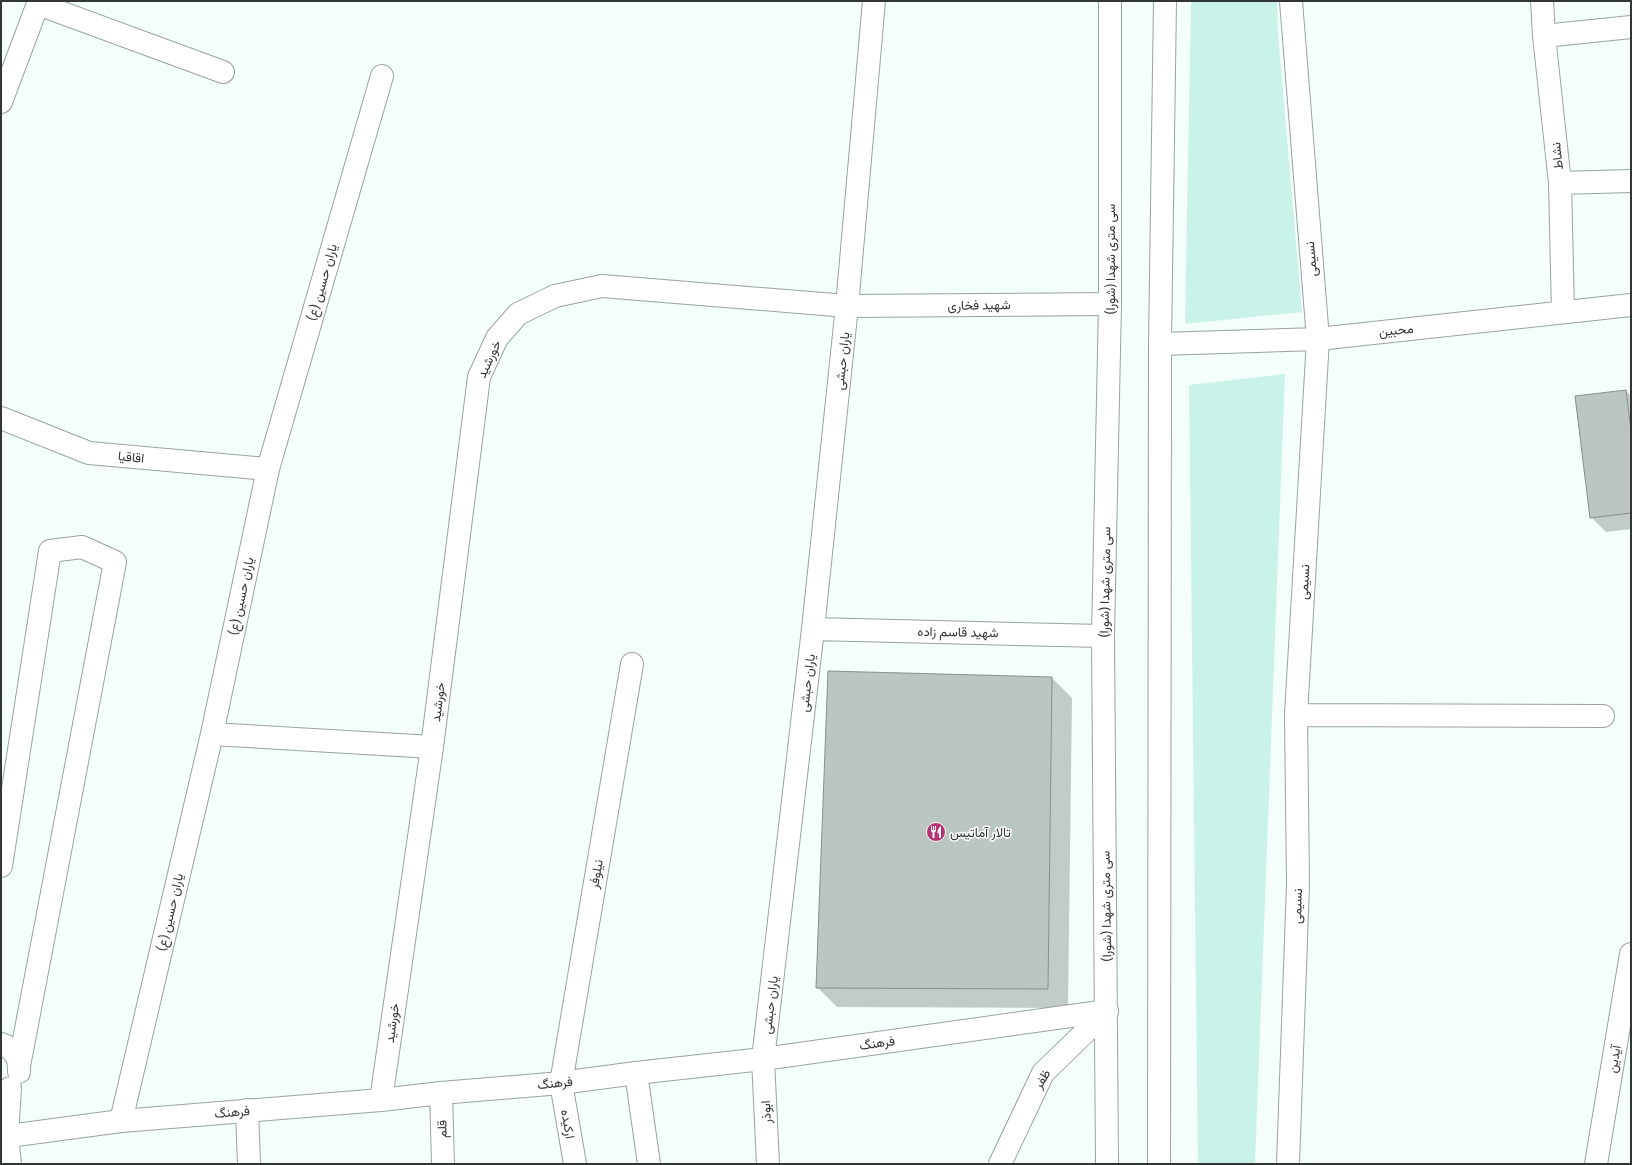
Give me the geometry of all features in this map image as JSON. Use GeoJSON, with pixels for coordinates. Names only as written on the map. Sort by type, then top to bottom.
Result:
{"type":"FeatureCollection","features":[{"type":"Feature","properties":{"kind":"street","name":"یاران حبشی"},"geometry":{"type":"LineString","coordinates":[[763,1059],[813,629],[847,306],[874,1]]}},
{"type":"Feature","properties":{"kind":"street","name":"سی متری شهدا (شورا)"},"geometry":{"type":"LineString","coordinates":[[1107,1164],[1103,636],[1110,304],[1110,1]]}},
{"type":"Feature","properties":{"kind":"street"},"geometry":{"type":"LineString","coordinates":[[1159,1164],[1160,344],[1165,1]]}},
{"type":"Feature","properties":{"kind":"street","name":"نسیمی"},"geometry":{"type":"LineString","coordinates":[[1288,1164],[1298,884],[1296,715],[1318,339],[1291,1]]}},
{"type":"Feature","properties":{"kind":"street","name":"نشاط"},"geometry":{"type":"LineString","coordinates":[[1542,1],[1544,36],[1560,183],[1563,312]]}},
{"type":"Feature","properties":{"kind":"street"},"geometry":{"type":"LineString","coordinates":[[1,102],[39,3],[223,72]]}},
{"type":"Feature","properties":{"kind":"street"},"geometry":{"type":"LineString","coordinates":[[1544,36],[1631,27]]}},
{"type":"Feature","properties":{"kind":"street","name":"یاران حسین (ع)"},"geometry":{"type":"LineString","coordinates":[[121,1121],[212,734],[268,469],[382,76]]}},
{"type":"Feature","properties":{"kind":"street"},"geometry":{"type":"LineString","coordinates":[[1560,183],[1631,181]]}},
{"type":"Feature","properties":{"kind":"street","name":"شهید فخاری"},"geometry":{"type":"LineString","coordinates":[[518,314],[555,296],[602,286],[847,306],[1110,304]]}},
{"type":"Feature","properties":{"kind":"street","name":"محبین"},"geometry":{"type":"LineString","coordinates":[[1160,344],[1318,339],[1631,305]]}},
{"type":"Feature","properties":{"kind":"street","name":"خورشید"},"geometry":{"type":"LineString","coordinates":[[381,1100],[432,747],[479,378],[497,338],[518,314]]}},
{"type":"Feature","properties":{"kind":"street","name":"اقاقیا"},"geometry":{"type":"LineString","coordinates":[[1,418],[89,453],[268,469]]}},
{"type":"Feature","properties":{"kind":"street"},"geometry":{"type":"LineString","coordinates":[[1,866],[50,550],[82,547],[115,562],[18,1075],[5,1090],[4,1137],[10,1164]]}},
{"type":"Feature","properties":{"kind":"street","name":"شهید قاسم زاده"},"geometry":{"type":"LineString","coordinates":[[813,629],[1103,636]]}},
{"type":"Feature","properties":{"kind":"street","name":"نیلوفر"},"geometry":{"type":"LineString","coordinates":[[561,1084],[632,664]]}},
{"type":"Feature","properties":{"kind":"street"},"geometry":{"type":"LineString","coordinates":[[1296,715],[1603,716]]}},
{"type":"Feature","properties":{"kind":"street"},"geometry":{"type":"LineString","coordinates":[[212,734],[432,747]]}},
{"type":"Feature","properties":{"kind":"street","name":"آیدین"},"geometry":{"type":"LineString","coordinates":[[1596,1164],[1631,954]]}},
{"type":"Feature","properties":{"kind":"street","name":"فرهنگ"},"geometry":{"type":"LineString","coordinates":[[4,1137],[121,1121],[561,1084],[636,1073],[763,1059],[1107,1011]]}},
{"type":"Feature","properties":{"kind":"street","name":"ظفر"},"geometry":{"type":"LineString","coordinates":[[1000,1164],[1043,1073],[1107,1011]]}},
{"type":"Feature","properties":{"kind":"street"},"geometry":{"type":"LineString","coordinates":[[1,1044],[12,1051],[18,1058],[19,1066]]}},
{"type":"Feature","properties":{"kind":"street","name":"ابوذر"},"geometry":{"type":"LineString","coordinates":[[763,1059],[768,1164]]}},
{"type":"Feature","properties":{"kind":"street"},"geometry":{"type":"LineString","coordinates":[[636,1073],[649,1164]]}},
{"type":"Feature","properties":{"kind":"street","name":"ارکیده"},"geometry":{"type":"LineString","coordinates":[[561,1084],[575,1164]]}},
{"type":"Feature","properties":{"kind":"street","name":"قلم"},"geometry":{"type":"LineString","coordinates":[[441,1093],[443,1164]]}},
{"type":"Feature","properties":{"kind":"street"},"geometry":{"type":"LineString","coordinates":[[247,1110],[249,1164]]}},
{"type":"Feature","properties":{"kind":"green space"},"geometry":{"type":"Polygon","coordinates":[[[1191,1],[1277,1],[1278,34],[1302,312],[1185,324],[1191,1]]]}},
{"type":"Feature","properties":{"kind":"green space"},"geometry":{"type":"Polygon","coordinates":[[[1285,374],[1255,1164],[1198,1164],[1189,385],[1285,374]]]}},
{"type":"Feature","properties":{"kind":"building"},"geometry":{"type":"Polygon","coordinates":[[[1626,390],[1631,430],[1631,513],[1590,518],[1575,396],[1626,390]]]}},
{"type":"Feature","properties":{"kind":"building","name":"تالار آماتیس"},"geometry":{"type":"Polygon","coordinates":[[[828,671],[1052,677],[1048,989],[816,988],[828,671]]]}},
{"type":"Feature","properties":{"kind":"place","name":"تالار آماتیس"},"geometry":{"type":"Point","coordinates":[936,832]}}]}
